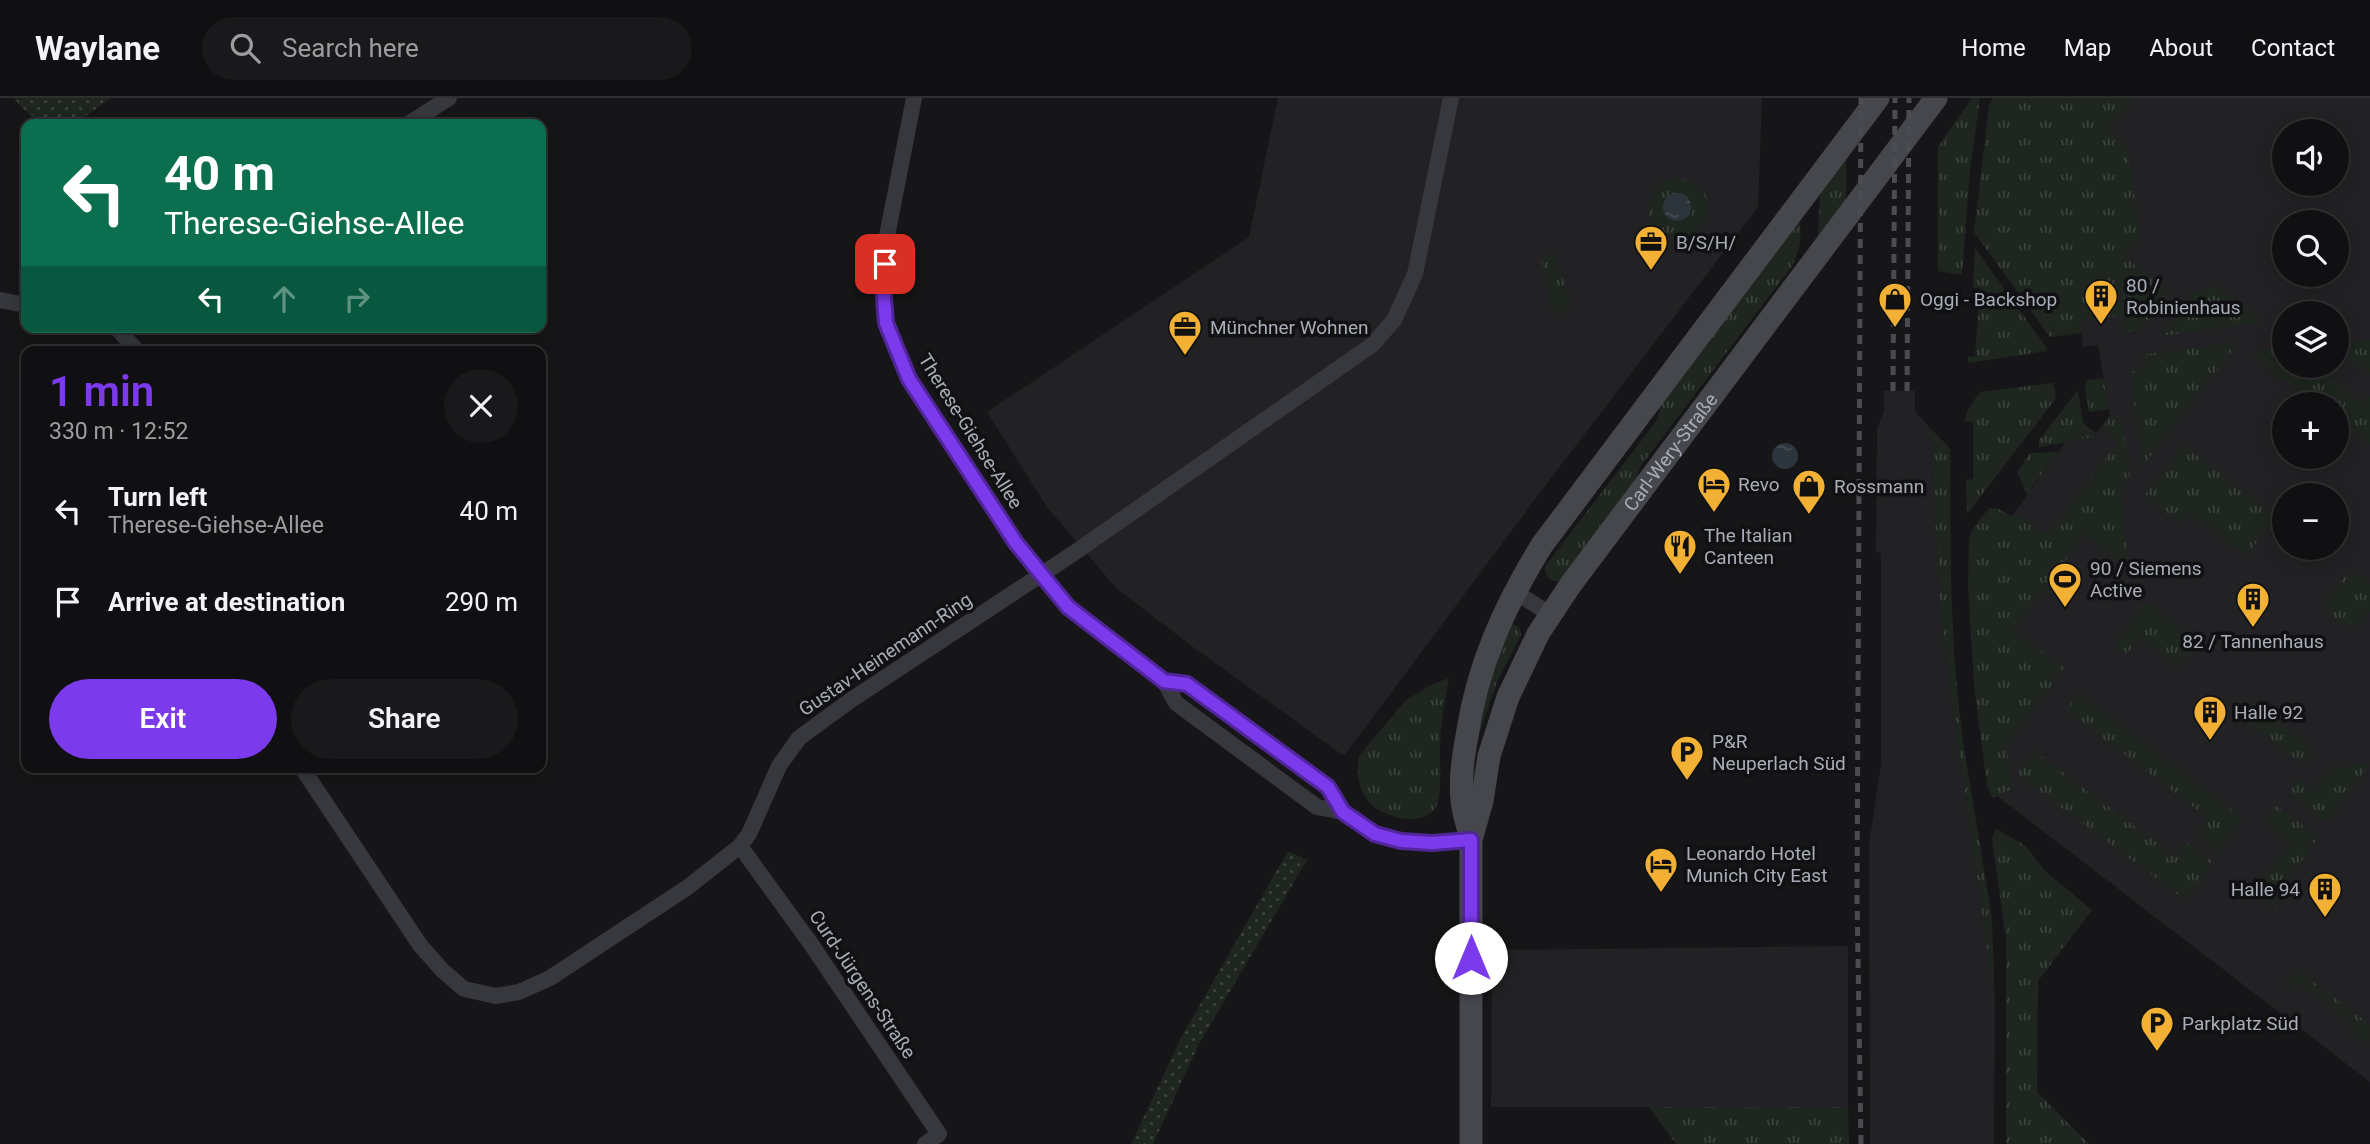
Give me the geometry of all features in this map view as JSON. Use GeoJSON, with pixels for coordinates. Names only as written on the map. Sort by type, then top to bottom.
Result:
{"type":"FeatureCollection","features":[{"type":"Feature","properties":{"kind":"main road","name":"Carl-Wery-Straße"},"geometry":{"type":"LineString","coordinates":[[1471,1144],[1471,840],[1462,801],[1463,757],[1471,708],[1497,627],[1542,545],[1878,98]]}},
{"type":"Feature","properties":{"kind":"main road","name":"Carl-Wery-Straße"},"geometry":{"type":"LineString","coordinates":[[1471,840],[1499,723],[1528,651],[1550,614],[1937,98]]}},
{"type":"Feature","properties":{"kind":"street"},"geometry":{"type":"LineString","coordinates":[[416,119],[449,98]]}},
{"type":"Feature","properties":{"kind":"street","name":"Therese-Giehse-Allee"},"geometry":{"type":"LineString","coordinates":[[914,98],[886,241],[883,286],[886,323],[909,379],[1016,543],[1040,575],[1068,607],[1164,681],[1176,703],[1317,807],[1343,812],[1375,834],[1401,841],[1432,843],[1471,840]]}},
{"type":"Feature","properties":{"kind":"street","name":"Gustav-Heinemann-Ring"},"geometry":{"type":"LineString","coordinates":[[305,773],[420,945],[442,970],[464,989],[496,996],[519,992],[550,978],[688,887],[740,846],[749,834],[779,766],[799,738],[1372,345],[1394,320],[1415,274],[1451,98]]}},
{"type":"Feature","properties":{"kind":"street"},"geometry":{"type":"LineString","coordinates":[[0,300],[21,304]]}},
{"type":"Feature","properties":{"kind":"street"},"geometry":{"type":"LineString","coordinates":[[1515,592],[1550,614]]}},
{"type":"Feature","properties":{"kind":"street","name":"Therese-Giehse-Allee"},"geometry":{"type":"LineString","coordinates":[[1164,681],[1187,684],[1328,787],[1343,812]]}},
{"type":"Feature","properties":{"kind":"street","name":"Curd-Jürgens-Straße"},"geometry":{"type":"LineString","coordinates":[[740,846],[811,944],[939,1134],[925,1144]]}},
{"type":"Feature","properties":{"kind":"shaded area"},"geometry":{"type":"Polygon","coordinates":[[[1278,98],[1762,98],[1758,207],[1344,756],[1117,589],[1047,507],[987,412],[1249,237],[1278,98]]]}},
{"type":"Feature","properties":{"kind":"shaded area"},"geometry":{"type":"Polygon","coordinates":[[[2050,98],[2370,98],[2370,1082],[1996,795],[1978,568],[2067,440],[2093,438],[2110,415],[2098,345],[2083,347],[2050,98]]]}},
{"type":"Feature","properties":{"kind":"shaded area"},"geometry":{"type":"Polygon","coordinates":[[[1884,391],[1915,391],[1915,412],[1930,428],[1941,624],[1995,1006],[1994,1144],[1870,1144],[1869,844],[1881,764],[1881,554],[1876,551],[1877,428],[1884,412],[1884,391]]]}},
{"type":"Feature","properties":{"kind":"shaded area"},"geometry":{"type":"Polygon","coordinates":[[[1848,946],[1848,1107],[1491,1107],[1492,950],[1848,946]]]}},
{"type":"Feature","properties":{"kind":"green space"},"geometry":{"type":"Polygon","coordinates":[[[14,98],[111,98],[80,119],[38,119],[14,98]]]}},
{"type":"Feature","properties":{"kind":"green space"},"geometry":{"type":"Polygon","coordinates":[[[1972,98],[1980,98],[1970,170],[1962,275],[1938,271],[1938,147],[1972,98]]]}},
{"type":"Feature","properties":{"kind":"green space"},"geometry":{"type":"Polygon","coordinates":[[[1993,98],[2134,98],[2108,132],[2127,147],[2141,237],[2124,257],[2170,292],[2140,331],[2123,332],[2121,315],[2080,321],[2081,333],[2050,337],[1974,232],[1989,105],[1993,98]]]}},
{"type":"Feature","properties":{"kind":"green space"},"geometry":{"type":"Polygon","coordinates":[[[1846,156],[1846,211],[1818,242],[1820,190],[1846,156]]]}},
{"type":"Feature","properties":{"kind":"green space"},"geometry":{"type":"Polygon","coordinates":[[[1671,178],[1679,178],[1693,183],[1704,192],[1708,205],[1707,217],[1692,235],[1679,239],[1667,237],[1657,230],[1648,209],[1650,197],[1657,186],[1671,178]],[[1676,193],[1673,221],[1685,219],[1687,197],[1676,193]]]}},
{"type":"Feature","properties":{"kind":"green space"},"geometry":{"type":"Polygon","coordinates":[[[1799,221],[1800,244],[1792,266],[1640,467],[1635,486],[1563,581],[1549,578],[1546,565],[1654,424],[1658,418],[1660,403],[1799,221]]]}},
{"type":"Feature","properties":{"kind":"green space"},"geometry":{"type":"Polygon","coordinates":[[[1975,248],[2047,351],[1968,363],[1968,356],[1975,357],[1980,288],[1973,287],[1975,248]]]}},
{"type":"Feature","properties":{"kind":"green space"},"geometry":{"type":"Polygon","coordinates":[[[1546,254],[1554,255],[1571,301],[1568,311],[1559,314],[1551,309],[1541,258],[1546,254]]]}},
{"type":"Feature","properties":{"kind":"green space"},"geometry":{"type":"Polygon","coordinates":[[[2216,286],[2264,322],[2160,336],[2195,291],[2216,286]]]}},
{"type":"Feature","properties":{"kind":"green space"},"geometry":{"type":"Polygon","coordinates":[[[2370,340],[2370,374],[2349,359],[2349,342],[2370,340]]]}},
{"type":"Feature","properties":{"kind":"green space"},"geometry":{"type":"Polygon","coordinates":[[[2239,342],[2142,467],[2130,372],[2145,368],[2142,355],[2239,342]]]}},
{"type":"Feature","properties":{"kind":"green space"},"geometry":{"type":"Polygon","coordinates":[[[2272,349],[2272,371],[2253,357],[2259,350],[2272,349]]]}},
{"type":"Feature","properties":{"kind":"green space"},"geometry":{"type":"Polygon","coordinates":[[[2103,378],[2109,409],[2089,412],[2085,386],[2088,380],[2103,378]]]}},
{"type":"Feature","properties":{"kind":"green space"},"geometry":{"type":"Polygon","coordinates":[[[2282,378],[2330,378],[2348,392],[2301,392],[2282,378]]]}},
{"type":"Feature","properties":{"kind":"green space"},"geometry":{"type":"Polygon","coordinates":[[[2053,383],[2056,398],[1967,514],[1966,480],[1973,479],[1973,422],[1965,421],[1972,402],[1980,392],[2053,383]]]}},
{"type":"Feature","properties":{"kind":"green space"},"geometry":{"type":"Polygon","coordinates":[[[2078,390],[2083,423],[2096,433],[2093,438],[2067,440],[2064,443],[2039,447],[2039,440],[2078,390]]]}},
{"type":"Feature","properties":{"kind":"green space"},"geometry":{"type":"Polygon","coordinates":[[[2349,392],[2363,403],[2370,395],[2370,444],[2349,429],[2349,392]]]}},
{"type":"Feature","properties":{"kind":"green space"},"geometry":{"type":"Polygon","coordinates":[[[2110,417],[2122,417],[2130,476],[2121,486],[2128,568],[2085,535],[2014,630],[2064,668],[2006,747],[2013,788],[1993,798],[1987,786],[1974,684],[1968,585],[1969,539],[1972,530],[1989,508],[2018,516],[2048,535],[2119,441],[2103,427],[2110,417]]]}},
{"type":"Feature","properties":{"kind":"green space"},"geometry":{"type":"Polygon","coordinates":[[[1930,428],[1950,448],[1954,656],[1962,736],[1992,919],[1995,1006],[1941,624],[1930,428]]]}},
{"type":"Feature","properties":{"kind":"green space"},"geometry":{"type":"Polygon","coordinates":[[[2184,445],[2272,514],[2272,522],[2246,556],[2190,513],[2181,524],[2144,496],[2184,445]]]}},
{"type":"Feature","properties":{"kind":"green space"},"geometry":{"type":"Polygon","coordinates":[[[2058,452],[2027,494],[2017,472],[2030,453],[2058,452]]]}},
{"type":"Feature","properties":{"kind":"green space"},"geometry":{"type":"Polygon","coordinates":[[[2358,574],[2370,583],[2370,610],[2360,624],[2348,627],[2327,613],[2326,600],[2344,577],[2358,574]]]}},
{"type":"Feature","properties":{"kind":"green space"},"geometry":{"type":"Polygon","coordinates":[[[2146,602],[2200,642],[2180,668],[2139,638],[2127,654],[2114,645],[2146,602]]]}},
{"type":"Feature","properties":{"kind":"green space"},"geometry":{"type":"Polygon","coordinates":[[[1512,624],[1519,627],[1521,635],[1497,682],[1474,749],[1473,798],[1468,781],[1488,666],[1512,624]]]}},
{"type":"Feature","properties":{"kind":"green space"},"geometry":{"type":"Polygon","coordinates":[[[1449,678],[1441,726],[1440,785],[1436,807],[1430,814],[1413,819],[1383,812],[1369,802],[1362,792],[1358,774],[1359,756],[1405,701],[1427,687],[1449,678]]]}},
{"type":"Feature","properties":{"kind":"green space"},"geometry":{"type":"Polygon","coordinates":[[[2079,693],[2244,819],[2219,853],[2195,834],[2207,817],[2066,710],[2079,693]]]}},
{"type":"Feature","properties":{"kind":"green space"},"geometry":{"type":"Polygon","coordinates":[[[2248,699],[2309,744],[2313,755],[2305,766],[2238,716],[2248,699]]]}},
{"type":"Feature","properties":{"kind":"green space"},"geometry":{"type":"Polygon","coordinates":[[[2034,751],[2176,857],[2187,843],[2214,863],[2186,901],[2017,774],[2034,751]]]}},
{"type":"Feature","properties":{"kind":"green space"},"geometry":{"type":"Polygon","coordinates":[[[2370,764],[2327,822],[2288,793],[2298,779],[2313,791],[2329,768],[2370,764]]]}},
{"type":"Feature","properties":{"kind":"green space"},"geometry":{"type":"Polygon","coordinates":[[[2276,806],[2319,837],[2276,896],[2278,910],[2262,897],[2260,880],[2290,844],[2264,822],[2276,806]]]}},
{"type":"Feature","properties":{"kind":"green space"},"geometry":{"type":"Polygon","coordinates":[[[1996,829],[2026,846],[2045,871],[2092,910],[2038,981],[2037,1092],[2089,1144],[2006,1144],[2006,939],[1992,838],[1996,829]]]}},
{"type":"Feature","properties":{"kind":"green space"},"geometry":{"type":"Polygon","coordinates":[[[1288,851],[1307,860],[1199,1044],[1153,1144],[1131,1144],[1183,1034],[1288,851]]]}},
{"type":"Feature","properties":{"kind":"green space"},"geometry":{"type":"Polygon","coordinates":[[[2296,969],[2370,1025],[2370,1039],[2366,1044],[2351,1032],[2355,1026],[2301,984],[2295,991],[2285,983],[2296,969]]]}},
{"type":"Feature","properties":{"kind":"green space"},"geometry":{"type":"Polygon","coordinates":[[[1649,1107],[1848,1107],[1849,1144],[1676,1144],[1649,1107]]]}},
{"type":"Feature","properties":{"kind":"water"},"geometry":{"type":"Polygon","coordinates":[[[1677,193],[1687,197],[1691,207],[1687,217],[1677,221],[1667,217],[1663,207],[1667,197],[1677,193]]]}},
{"type":"Feature","properties":{"kind":"water"},"geometry":{"type":"Polygon","coordinates":[[[1785,443],[1794,447],[1798,456],[1794,465],[1785,469],[1776,465],[1772,456],[1776,447],[1785,443]]]}},
{"type":"Feature","properties":{"kind":"railway"},"geometry":{"type":"LineString","coordinates":[[1861,98],[1857,895],[1861,1144]]}},
{"type":"Feature","properties":{"kind":"railway"},"geometry":{"type":"LineString","coordinates":[[1893,391],[1895,98]]}},
{"type":"Feature","properties":{"kind":"railway"},"geometry":{"type":"LineString","coordinates":[[1907,391],[1909,98]]}},
{"type":"Feature","properties":{"kind":"place","name":"B/S/H/"},"geometry":{"type":"Point","coordinates":[1651,272]}},
{"type":"Feature","properties":{"kind":"place","name":"80 / Robinienhaus"},"geometry":{"type":"Point","coordinates":[2101,326]}},
{"type":"Feature","properties":{"kind":"place","name":"Oggi - Backshop"},"geometry":{"type":"Point","coordinates":[1895,329]}},
{"type":"Feature","properties":{"kind":"place","name":"Münchner Wohnen"},"geometry":{"type":"Point","coordinates":[1185,357]}},
{"type":"Feature","properties":{"kind":"place","name":"Revo"},"geometry":{"type":"Point","coordinates":[1714,514]}},
{"type":"Feature","properties":{"kind":"place","name":"Rossmann"},"geometry":{"type":"Point","coordinates":[1809,516]}},
{"type":"Feature","properties":{"kind":"place","name":"The Italian Canteen"},"geometry":{"type":"Point","coordinates":[1680,576]}},
{"type":"Feature","properties":{"kind":"place","name":"90 / Siemens Active"},"geometry":{"type":"Point","coordinates":[2065,609]}},
{"type":"Feature","properties":{"kind":"place","name":"82 / Tannenhaus"},"geometry":{"type":"Point","coordinates":[2253,629]}},
{"type":"Feature","properties":{"kind":"place","name":"Halle 92"},"geometry":{"type":"Point","coordinates":[2210,742]}},
{"type":"Feature","properties":{"kind":"place","name":"P&R Neuperlach Süd"},"geometry":{"type":"Point","coordinates":[1687,782]}},
{"type":"Feature","properties":{"kind":"place","name":"Leonardo Hotel Munich City East"},"geometry":{"type":"Point","coordinates":[1661,894]}},
{"type":"Feature","properties":{"kind":"place","name":"Halle 94"},"geometry":{"type":"Point","coordinates":[2325,919]}},
{"type":"Feature","properties":{"kind":"place","name":"Parkplatz Süd"},"geometry":{"type":"Point","coordinates":[2157,1053]}},
{"type":"Feature","properties":{"kind":"route"},"geometry":{"type":"LineString","coordinates":[[885,264],[883,286],[886,323],[909,379],[1016,543],[1040,575],[1068,607],[1164,681],[1187,684],[1328,787],[1343,812],[1357,824],[1375,834],[1401,841],[1432,843],[1471,840],[1471,958]]}}]}
